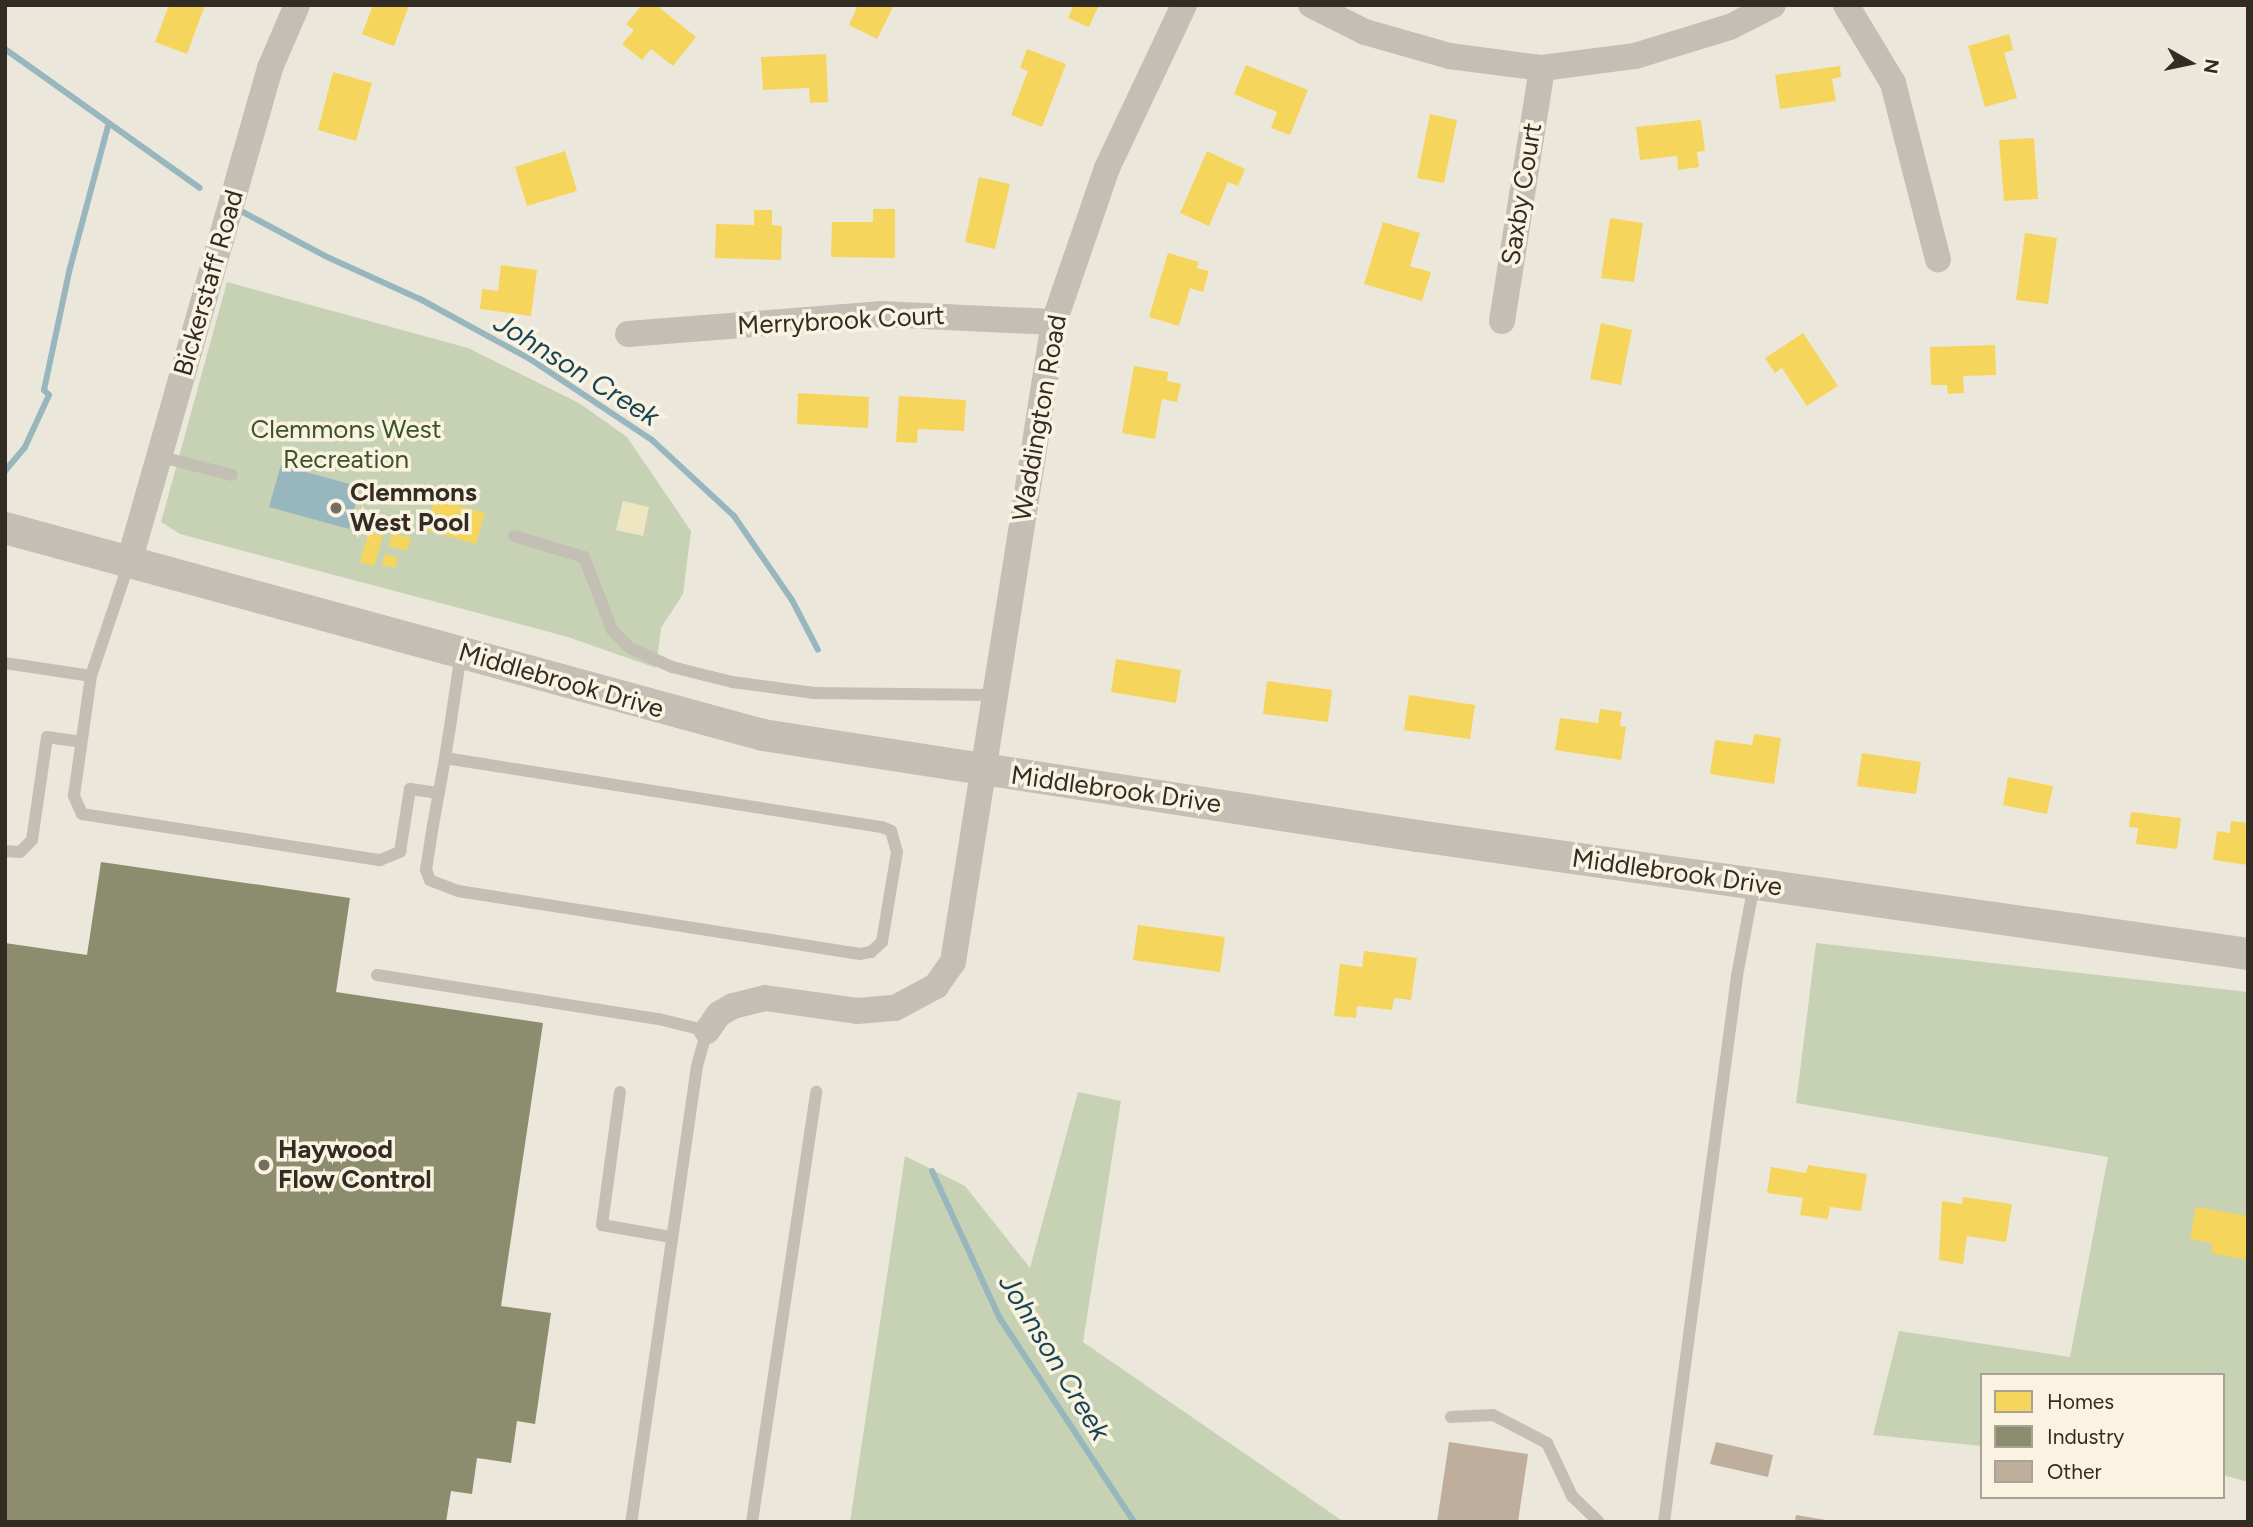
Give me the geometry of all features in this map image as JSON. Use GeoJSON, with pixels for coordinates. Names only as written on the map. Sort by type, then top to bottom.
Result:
{"type":"FeatureCollection","features":[{"type":"Feature","properties":{"kind":"street","name":"Bickerstaff Road"},"geometry":{"type":"LineString","coordinates":[[129,562],[270,68],[297,5]]}},
{"type":"Feature","properties":{"kind":"street","name":"Waddington Road"},"geometry":{"type":"LineString","coordinates":[[707,1031],[719,1014],[745,1001],[765,998],[881,1012],[911,1002],[936,986],[958,947],[1054,322],[1107,168],[1184,5]]}},
{"type":"Feature","properties":{"kind":"street"},"geometry":{"type":"LineString","coordinates":[[1311,5],[1365,32],[1449,56],[1542,68],[1635,56],[1730,27],[1773,5]]}},
{"type":"Feature","properties":{"kind":"street"},"geometry":{"type":"LineString","coordinates":[[1846,5],[1893,83],[1938,259]]}},
{"type":"Feature","properties":{"kind":"street","name":"Saxby Court"},"geometry":{"type":"LineString","coordinates":[[1502,321],[1542,68]]}},
{"type":"Feature","properties":{"kind":"street","name":"Merrybrook Court"},"geometry":{"type":"LineString","coordinates":[[628,334],[882,314],[1054,322]]}},
{"type":"Feature","properties":{"kind":"street","name":"Middlebrook Drive"},"geometry":{"type":"LineString","coordinates":[[5,528],[762,735],[1754,884],[2248,954]]}},
{"type":"Feature","properties":{"kind":"lane"},"geometry":{"type":"LineString","coordinates":[[161,457],[232,475]]}},
{"type":"Feature","properties":{"kind":"lane"},"geometry":{"type":"LineString","coordinates":[[514,536],[584,557],[612,630],[630,649],[672,667],[713,679],[814,693],[995,695]]}},
{"type":"Feature","properties":{"kind":"lane"},"geometry":{"type":"LineString","coordinates":[[129,562],[91,676],[74,796],[82,814],[380,860],[400,852],[410,789],[439,793]]}},
{"type":"Feature","properties":{"kind":"lane"},"geometry":{"type":"LineString","coordinates":[[444,758],[882,827],[891,831],[897,852],[882,942],[871,952],[860,954],[450,889],[430,880],[426,870],[439,793],[444,758],[461,653]]}},
{"type":"Feature","properties":{"kind":"lane"},"geometry":{"type":"LineString","coordinates":[[5,663],[91,676]]}},
{"type":"Feature","properties":{"kind":"lane"},"geometry":{"type":"LineString","coordinates":[[5,851],[20,852],[32,840],[47,737],[81,742]]}},
{"type":"Feature","properties":{"kind":"lane"},"geometry":{"type":"LineString","coordinates":[[1664,1522],[1737,976],[1754,884]]}},
{"type":"Feature","properties":{"kind":"lane"},"geometry":{"type":"LineString","coordinates":[[377,975],[659,1019],[707,1031],[697,1066],[631,1522]]}},
{"type":"Feature","properties":{"kind":"lane"},"geometry":{"type":"LineString","coordinates":[[620,1092],[602,1225],[671,1237]]}},
{"type":"Feature","properties":{"kind":"lane"},"geometry":{"type":"LineString","coordinates":[[752,1522],[816,1093]]}},
{"type":"Feature","properties":{"kind":"lane"},"geometry":{"type":"LineString","coordinates":[[1451,1417],[1493,1415],[1547,1443],[1572,1496],[1599,1522]]}},
{"type":"Feature","properties":{"kind":"green space","name":"Clemmons West Recreation"},"geometry":{"type":"Polygon","coordinates":[[[227,282],[468,348],[579,403],[627,437],[691,531],[683,594],[661,628],[656,668],[568,637],[180,534],[161,522],[227,282]]]}},
{"type":"Feature","properties":{"kind":"green space"},"geometry":{"type":"Polygon","coordinates":[[[1816,943],[2248,992],[2248,1482],[2225,1476],[2225,1373],[1980,1373],[1980,1446],[1873,1435],[1899,1331],[2070,1357],[2108,1157],[1796,1103],[1816,943]]]}},
{"type":"Feature","properties":{"kind":"green space"},"geometry":{"type":"Polygon","coordinates":[[[1078,1092],[1121,1101],[1083,1342],[1344,1522],[850,1522],[905,1156],[965,1186],[1030,1268],[1078,1092]]]}},
{"type":"Feature","properties":{"kind":"sand"},"geometry":{"type":"Polygon","coordinates":[[[623,501],[649,507],[643,536],[616,530],[623,501]]]}},
{"type":"Feature","properties":{"kind":"water"},"geometry":{"type":"Polygon","coordinates":[[[281,465],[360,487],[349,529],[269,507],[281,465]]]}},
{"type":"Feature","properties":{"kind":"building: Homes"},"geometry":{"type":"Polygon","coordinates":[[[169,5],[205,5],[187,54],[155,42],[169,5]]]}},
{"type":"Feature","properties":{"kind":"building: Homes"},"geometry":{"type":"Polygon","coordinates":[[[373,5],[409,5],[394,46],[362,34],[373,5]]]}},
{"type":"Feature","properties":{"kind":"building: Homes"},"geometry":{"type":"Polygon","coordinates":[[[642,5],[656,5],[696,37],[673,66],[651,49],[642,60],[622,44],[634,30],[626,24],[642,5]]]}},
{"type":"Feature","properties":{"kind":"building: Homes"},"geometry":{"type":"Polygon","coordinates":[[[858,5],[894,5],[877,39],[849,25],[858,5]]]}},
{"type":"Feature","properties":{"kind":"building: Homes"},"geometry":{"type":"Polygon","coordinates":[[[1074,5],[1099,5],[1089,27],[1068,18],[1074,5]]]}},
{"type":"Feature","properties":{"kind":"building: Homes"},"geometry":{"type":"Polygon","coordinates":[[[2009,34],[2013,50],[2004,53],[2017,98],[1985,107],[1968,46],[2009,34]]]}},
{"type":"Feature","properties":{"kind":"building: Homes"},"geometry":{"type":"Polygon","coordinates":[[[1027,49],[1066,64],[1042,127],[1011,115],[1028,71],[1020,68],[1027,49]]]}},
{"type":"Feature","properties":{"kind":"building: Homes"},"geometry":{"type":"Polygon","coordinates":[[[826,54],[828,102],[810,103],[809,88],[763,90],[761,57],[826,54]]]}},
{"type":"Feature","properties":{"kind":"building: Homes"},"geometry":{"type":"Polygon","coordinates":[[[1246,65],[1308,90],[1290,135],[1271,128],[1277,112],[1234,94],[1246,65]]]}},
{"type":"Feature","properties":{"kind":"building: Homes"},"geometry":{"type":"Polygon","coordinates":[[[1840,66],[1841,77],[1832,79],[1836,101],[1780,109],[1775,75],[1840,66]]]}},
{"type":"Feature","properties":{"kind":"building: Homes"},"geometry":{"type":"Polygon","coordinates":[[[333,72],[372,83],[356,141],[318,130],[333,72]]]}},
{"type":"Feature","properties":{"kind":"building: Homes"},"geometry":{"type":"Polygon","coordinates":[[[1430,114],[1457,120],[1444,183],[1417,178],[1430,114]]]}},
{"type":"Feature","properties":{"kind":"building: Homes"},"geometry":{"type":"Polygon","coordinates":[[[1701,120],[1705,151],[1697,152],[1699,167],[1678,170],[1677,156],[1640,160],[1636,127],[1701,120]]]}},
{"type":"Feature","properties":{"kind":"building: Homes"},"geometry":{"type":"Polygon","coordinates":[[[2034,138],[2038,199],[2004,201],[1999,140],[2034,138]]]}},
{"type":"Feature","properties":{"kind":"building: Homes"},"geometry":{"type":"Polygon","coordinates":[[[565,151],[577,191],[527,206],[515,167],[565,151]]]}},
{"type":"Feature","properties":{"kind":"building: Homes"},"geometry":{"type":"Polygon","coordinates":[[[1207,151],[1245,169],[1238,186],[1228,182],[1209,226],[1180,213],[1207,151]]]}},
{"type":"Feature","properties":{"kind":"building: Homes"},"geometry":{"type":"Polygon","coordinates":[[[979,177],[1010,184],[995,249],[965,242],[979,177]]]}},
{"type":"Feature","properties":{"kind":"building: Homes"},"geometry":{"type":"Polygon","coordinates":[[[873,209],[895,209],[895,258],[831,257],[832,222],[873,222],[873,209]]]}},
{"type":"Feature","properties":{"kind":"building: Homes"},"geometry":{"type":"Polygon","coordinates":[[[754,210],[772,210],[772,225],[782,226],[781,260],[715,258],[716,224],[754,225],[754,210]]]}},
{"type":"Feature","properties":{"kind":"building: Homes"},"geometry":{"type":"Polygon","coordinates":[[[1610,218],[1643,223],[1634,282],[1601,278],[1610,218]]]}},
{"type":"Feature","properties":{"kind":"building: Homes"},"geometry":{"type":"Polygon","coordinates":[[[1383,222],[1420,233],[1410,266],[1431,272],[1422,301],[1364,284],[1383,222]]]}},
{"type":"Feature","properties":{"kind":"building: Homes"},"geometry":{"type":"Polygon","coordinates":[[[2025,233],[2057,238],[2048,304],[2016,300],[2025,233]]]}},
{"type":"Feature","properties":{"kind":"building: Homes"},"geometry":{"type":"Polygon","coordinates":[[[1168,253],[1199,262],[1197,268],[1209,271],[1203,292],[1190,288],[1179,326],[1149,317],[1168,253]]]}},
{"type":"Feature","properties":{"kind":"building: Homes"},"geometry":{"type":"Polygon","coordinates":[[[501,265],[537,270],[531,316],[480,309],[482,289],[498,291],[501,265]]]}},
{"type":"Feature","properties":{"kind":"building: Homes"},"geometry":{"type":"Polygon","coordinates":[[[1601,323],[1632,330],[1621,385],[1590,379],[1601,323]]]}},
{"type":"Feature","properties":{"kind":"building: Homes"},"geometry":{"type":"Polygon","coordinates":[[[1803,333],[1838,386],[1807,406],[1782,368],[1775,373],[1765,358],[1803,333]]]}},
{"type":"Feature","properties":{"kind":"building: Homes"},"geometry":{"type":"Polygon","coordinates":[[[1995,345],[1996,375],[1963,376],[1964,393],[1948,394],[1947,385],[1931,385],[1930,347],[1995,345]]]}},
{"type":"Feature","properties":{"kind":"building: Homes"},"geometry":{"type":"Polygon","coordinates":[[[1134,366],[1168,372],[1167,381],[1181,384],[1177,402],[1162,399],[1155,439],[1122,433],[1134,366]]]}},
{"type":"Feature","properties":{"kind":"building: Homes"},"geometry":{"type":"Polygon","coordinates":[[[798,393],[869,397],[868,428],[797,424],[798,393]]]}},
{"type":"Feature","properties":{"kind":"building: Homes"},"geometry":{"type":"Polygon","coordinates":[[[899,396],[966,400],[964,431],[918,429],[917,443],[896,442],[899,396]]]}},
{"type":"Feature","properties":{"kind":"building: Homes"},"geometry":{"type":"Polygon","coordinates":[[[435,499],[485,513],[476,544],[427,530],[435,499]]]}},
{"type":"Feature","properties":{"kind":"building: Homes"},"geometry":{"type":"Polygon","coordinates":[[[369,532],[383,536],[374,566],[360,562],[369,532]]]}},
{"type":"Feature","properties":{"kind":"building: Homes"},"geometry":{"type":"Polygon","coordinates":[[[392,533],[411,538],[407,551],[389,546],[392,533]]]}},
{"type":"Feature","properties":{"kind":"building: Homes"},"geometry":{"type":"Polygon","coordinates":[[[385,554],[398,558],[395,568],[382,565],[385,554]]]}},
{"type":"Feature","properties":{"kind":"building: Homes"},"geometry":{"type":"Polygon","coordinates":[[[1116,659],[1181,670],[1176,703],[1111,692],[1116,659]]]}},
{"type":"Feature","properties":{"kind":"building: Homes"},"geometry":{"type":"Polygon","coordinates":[[[1267,681],[1332,690],[1328,722],[1263,714],[1267,681]]]}},
{"type":"Feature","properties":{"kind":"building: Homes"},"geometry":{"type":"Polygon","coordinates":[[[1409,695],[1475,705],[1470,739],[1404,730],[1409,695]]]}},
{"type":"Feature","properties":{"kind":"building: Homes"},"geometry":{"type":"Polygon","coordinates":[[[1600,709],[1622,712],[1620,726],[1626,727],[1621,760],[1555,750],[1560,718],[1598,723],[1600,709]]]}},
{"type":"Feature","properties":{"kind":"building: Homes"},"geometry":{"type":"Polygon","coordinates":[[[1754,734],[1781,738],[1774,784],[1710,774],[1715,740],[1752,745],[1754,734]]]}},
{"type":"Feature","properties":{"kind":"building: Homes"},"geometry":{"type":"Polygon","coordinates":[[[1862,753],[1921,762],[1916,794],[1857,786],[1862,753]]]}},
{"type":"Feature","properties":{"kind":"building: Homes"},"geometry":{"type":"Polygon","coordinates":[[[2008,777],[2053,786],[2047,814],[2003,805],[2008,777]]]}},
{"type":"Feature","properties":{"kind":"building: Homes"},"geometry":{"type":"Polygon","coordinates":[[[2131,812],[2181,818],[2177,849],[2136,844],[2138,828],[2129,827],[2131,812]]]}},
{"type":"Feature","properties":{"kind":"building: Homes"},"geometry":{"type":"Polygon","coordinates":[[[2231,821],[2248,823],[2248,865],[2213,860],[2217,831],[2230,833],[2231,821]]]}},
{"type":"Feature","properties":{"kind":"building: Homes"},"geometry":{"type":"Polygon","coordinates":[[[1138,925],[1225,937],[1220,972],[1133,960],[1138,925]]]}},
{"type":"Feature","properties":{"kind":"building: Homes"},"geometry":{"type":"Polygon","coordinates":[[[1364,951],[1417,958],[1411,1000],[1394,998],[1392,1010],[1357,1006],[1356,1018],[1334,1016],[1340,964],[1362,967],[1364,951]]]}},
{"type":"Feature","properties":{"kind":"building: Homes"},"geometry":{"type":"Polygon","coordinates":[[[1808,1165],[1867,1174],[1861,1211],[1830,1207],[1828,1219],[1800,1215],[1803,1198],[1767,1193],[1771,1167],[1806,1173],[1808,1165]]]}},
{"type":"Feature","properties":{"kind":"building: Homes"},"geometry":{"type":"Polygon","coordinates":[[[1963,1197],[2012,1204],[2006,1242],[1967,1236],[1963,1264],[1939,1260],[1942,1201],[1962,1204],[1963,1197]]]}},
{"type":"Feature","properties":{"kind":"building: Homes"},"geometry":{"type":"Polygon","coordinates":[[[2196,1207],[2248,1216],[2248,1260],[2211,1253],[2212,1243],[2190,1239],[2196,1207]]]}},
{"type":"Feature","properties":{"kind":"building: Industry","name":"Haywood Flow Control"},"geometry":{"type":"Polygon","coordinates":[[[101,862],[350,898],[336,992],[543,1023],[501,1306],[551,1313],[535,1424],[517,1421],[511,1463],[477,1458],[472,1494],[451,1491],[446,1522],[5,1522],[5,943],[87,955],[101,862]]]}},
{"type":"Feature","properties":{"kind":"building: Other"},"geometry":{"type":"Polygon","coordinates":[[[1449,1442],[1528,1454],[1518,1522],[1437,1522],[1449,1442]]]}},
{"type":"Feature","properties":{"kind":"building: Other"},"geometry":{"type":"Polygon","coordinates":[[[1716,1442],[1773,1455],[1768,1477],[1710,1464],[1716,1442]]]}},
{"type":"Feature","properties":{"kind":"building: Other"},"geometry":{"type":"Polygon","coordinates":[[[1796,1515],[1826,1520],[1826,1522],[1795,1522],[1796,1515]]]}},
{"type":"Feature","properties":{"kind":"waterway","name":"Johnson Creek"},"geometry":{"type":"LineString","coordinates":[[5,49],[200,188]]}},
{"type":"Feature","properties":{"kind":"waterway"},"geometry":{"type":"LineString","coordinates":[[5,471],[25,447],[49,395],[44,390],[70,268],[108,126]]}},
{"type":"Feature","properties":{"kind":"waterway","name":"Johnson Creek"},"geometry":{"type":"LineString","coordinates":[[239,210],[325,256],[420,299],[530,359],[652,440],[734,516],[792,600],[818,650]]}},
{"type":"Feature","properties":{"kind":"waterway","name":"Johnson Creek"},"geometry":{"type":"LineString","coordinates":[[932,1171],[999,1317],[1134,1522]]}},
{"type":"Feature","properties":{"kind":"place","name":"Clemmons West Pool"},"geometry":{"type":"Point","coordinates":[336,508]}},
{"type":"Feature","properties":{"kind":"place","name":"Haywood Flow Control"},"geometry":{"type":"Point","coordinates":[264,1165]}}]}
